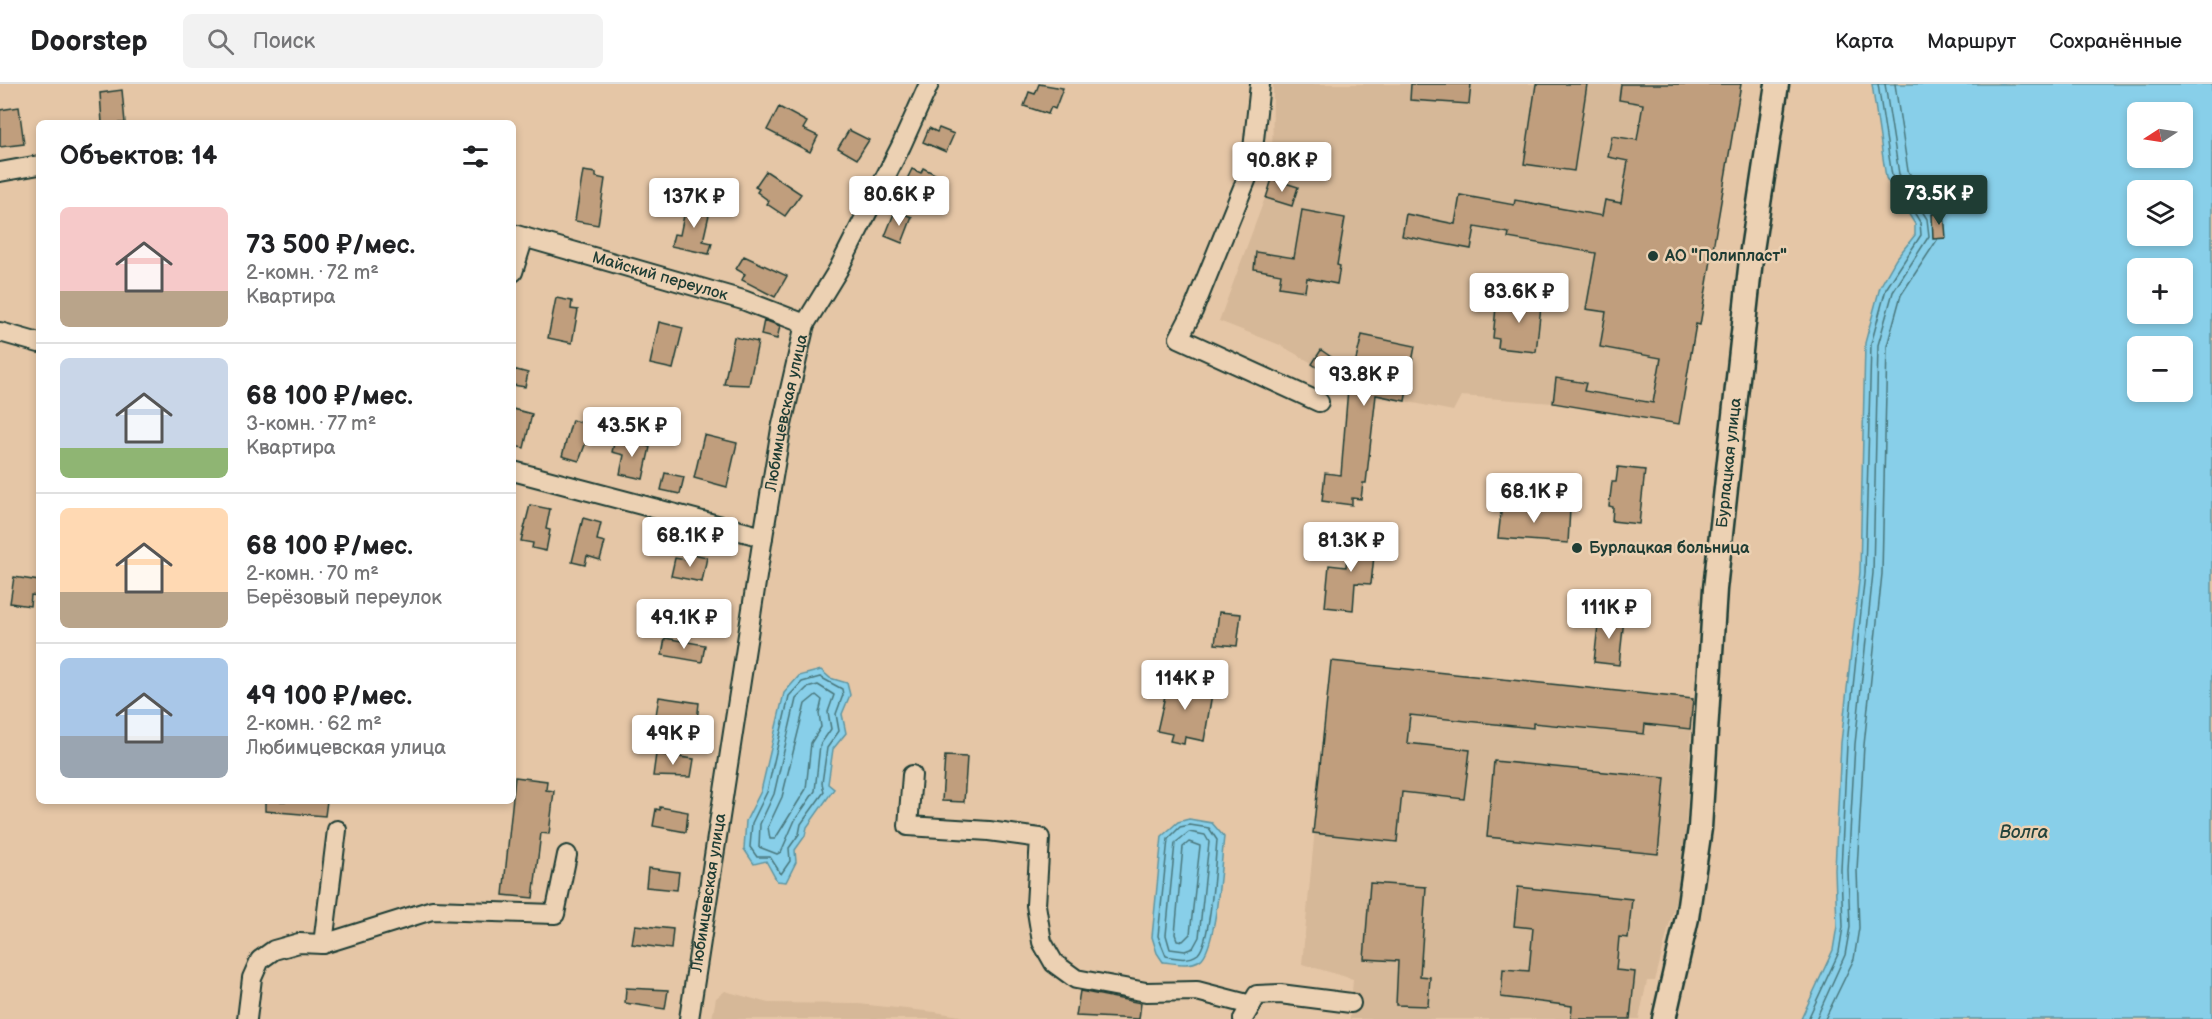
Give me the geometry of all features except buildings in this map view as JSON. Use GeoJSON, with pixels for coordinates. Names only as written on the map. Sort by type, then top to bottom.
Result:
{"type":"FeatureCollection","features":[{"type":"Feature","properties":{"kind":"main road","name":"Бурлацкая улица"},"geometry":{"type":"LineString","coordinates":[[1664,1019],[1687,918],[1700,828],[1717,577],[1752,250],[1777,84]]}},
{"type":"Feature","properties":{"kind":"street","name":"Любимцевская улица"},"geometry":{"type":"LineString","coordinates":[[689,1019],[763,537],[782,429],[805,324],[838,270],[901,146],[929,84]]}},
{"type":"Feature","properties":{"kind":"street"},"geometry":{"type":"LineString","coordinates":[[1260,88],[1251,168],[1193,311],[1179,338],[1319,402]]}},
{"type":"Feature","properties":{"kind":"street"},"geometry":{"type":"LineString","coordinates":[[0,172],[36,166]]}},
{"type":"Feature","properties":{"kind":"street","name":"Майский переулок"},"geometry":{"type":"LineString","coordinates":[[519,235],[743,300],[805,324]]}},
{"type":"Feature","properties":{"kind":"street"},"geometry":{"type":"LineString","coordinates":[[516,254],[519,235]]}},
{"type":"Feature","properties":{"kind":"street"},"geometry":{"type":"LineString","coordinates":[[0,332],[36,342]]}},
{"type":"Feature","properties":{"kind":"street"},"geometry":{"type":"LineString","coordinates":[[516,472],[763,537]]}},
{"type":"Feature","properties":{"kind":"street"},"geometry":{"type":"LineString","coordinates":[[912,775],[908,826],[989,831],[1040,838],[1036,905],[1042,942],[1054,963],[1076,979],[1146,992],[1197,991],[1247,1012],[1257,995],[1280,994],[1352,1003]]}},
{"type":"Feature","properties":{"kind":"street"},"geometry":{"type":"LineString","coordinates":[[323,944],[337,830]]}},
{"type":"Feature","properties":{"kind":"street"},"geometry":{"type":"LineString","coordinates":[[247,1019],[252,978],[260,960],[274,950],[299,943],[323,944],[432,910],[555,914],[567,855]]}},
{"type":"Feature","properties":{"kind":"shaded area"},"geometry":{"type":"Polygon","coordinates":[[[1273,84],[1741,84],[1700,325],[1696,325],[1679,424],[1553,403],[1461,396],[1453,411],[1365,393],[1280,345],[1219,321],[1272,179],[1273,84]]]}},
{"type":"Feature","properties":{"kind":"shaded area"},"geometry":{"type":"Polygon","coordinates":[[[1331,661],[1693,699],[1683,871],[1655,981],[1647,981],[1639,1019],[1350,1019],[1353,979],[1302,964],[1331,661]]]}},
{"type":"Feature","properties":{"kind":"shaded area"},"geometry":{"type":"Polygon","coordinates":[[[725,991],[768,1003],[859,1004],[935,1012],[960,1016],[964,1019],[712,1019],[716,998],[725,991]]]}},
{"type":"Feature","properties":{"kind":"water","name":"Волга"},"geometry":{"type":"Polygon","coordinates":[[[1872,84],[2212,84],[2212,1019],[1801,1019],[1833,950],[1837,926],[1835,870],[1841,743],[1860,572],[1865,343],[1880,287],[1896,259],[1915,235],[1915,224],[1886,178],[1872,84]]]}},
{"type":"Feature","properties":{"kind":"water"},"geometry":{"type":"Polygon","coordinates":[[[821,670],[830,678],[847,683],[850,695],[842,714],[846,733],[833,749],[828,784],[834,789],[807,827],[805,836],[795,850],[796,862],[786,882],[777,881],[766,861],[754,864],[744,849],[746,821],[761,791],[784,693],[799,676],[821,670]]]}},
{"type":"Feature","properties":{"kind":"water"},"geometry":{"type":"Polygon","coordinates":[[[1189,819],[1212,823],[1224,837],[1214,922],[1206,952],[1196,962],[1177,964],[1163,962],[1157,953],[1152,937],[1162,836],[1178,822],[1189,819]]]}},
{"type":"Feature","properties":{"kind":"place","name":"АО \"Полипласт\""},"geometry":{"type":"Point","coordinates":[1653,256]}},
{"type":"Feature","properties":{"kind":"place","name":"Бурлацкая больница"},"geometry":{"type":"Point","coordinates":[1577,548]}}]}
